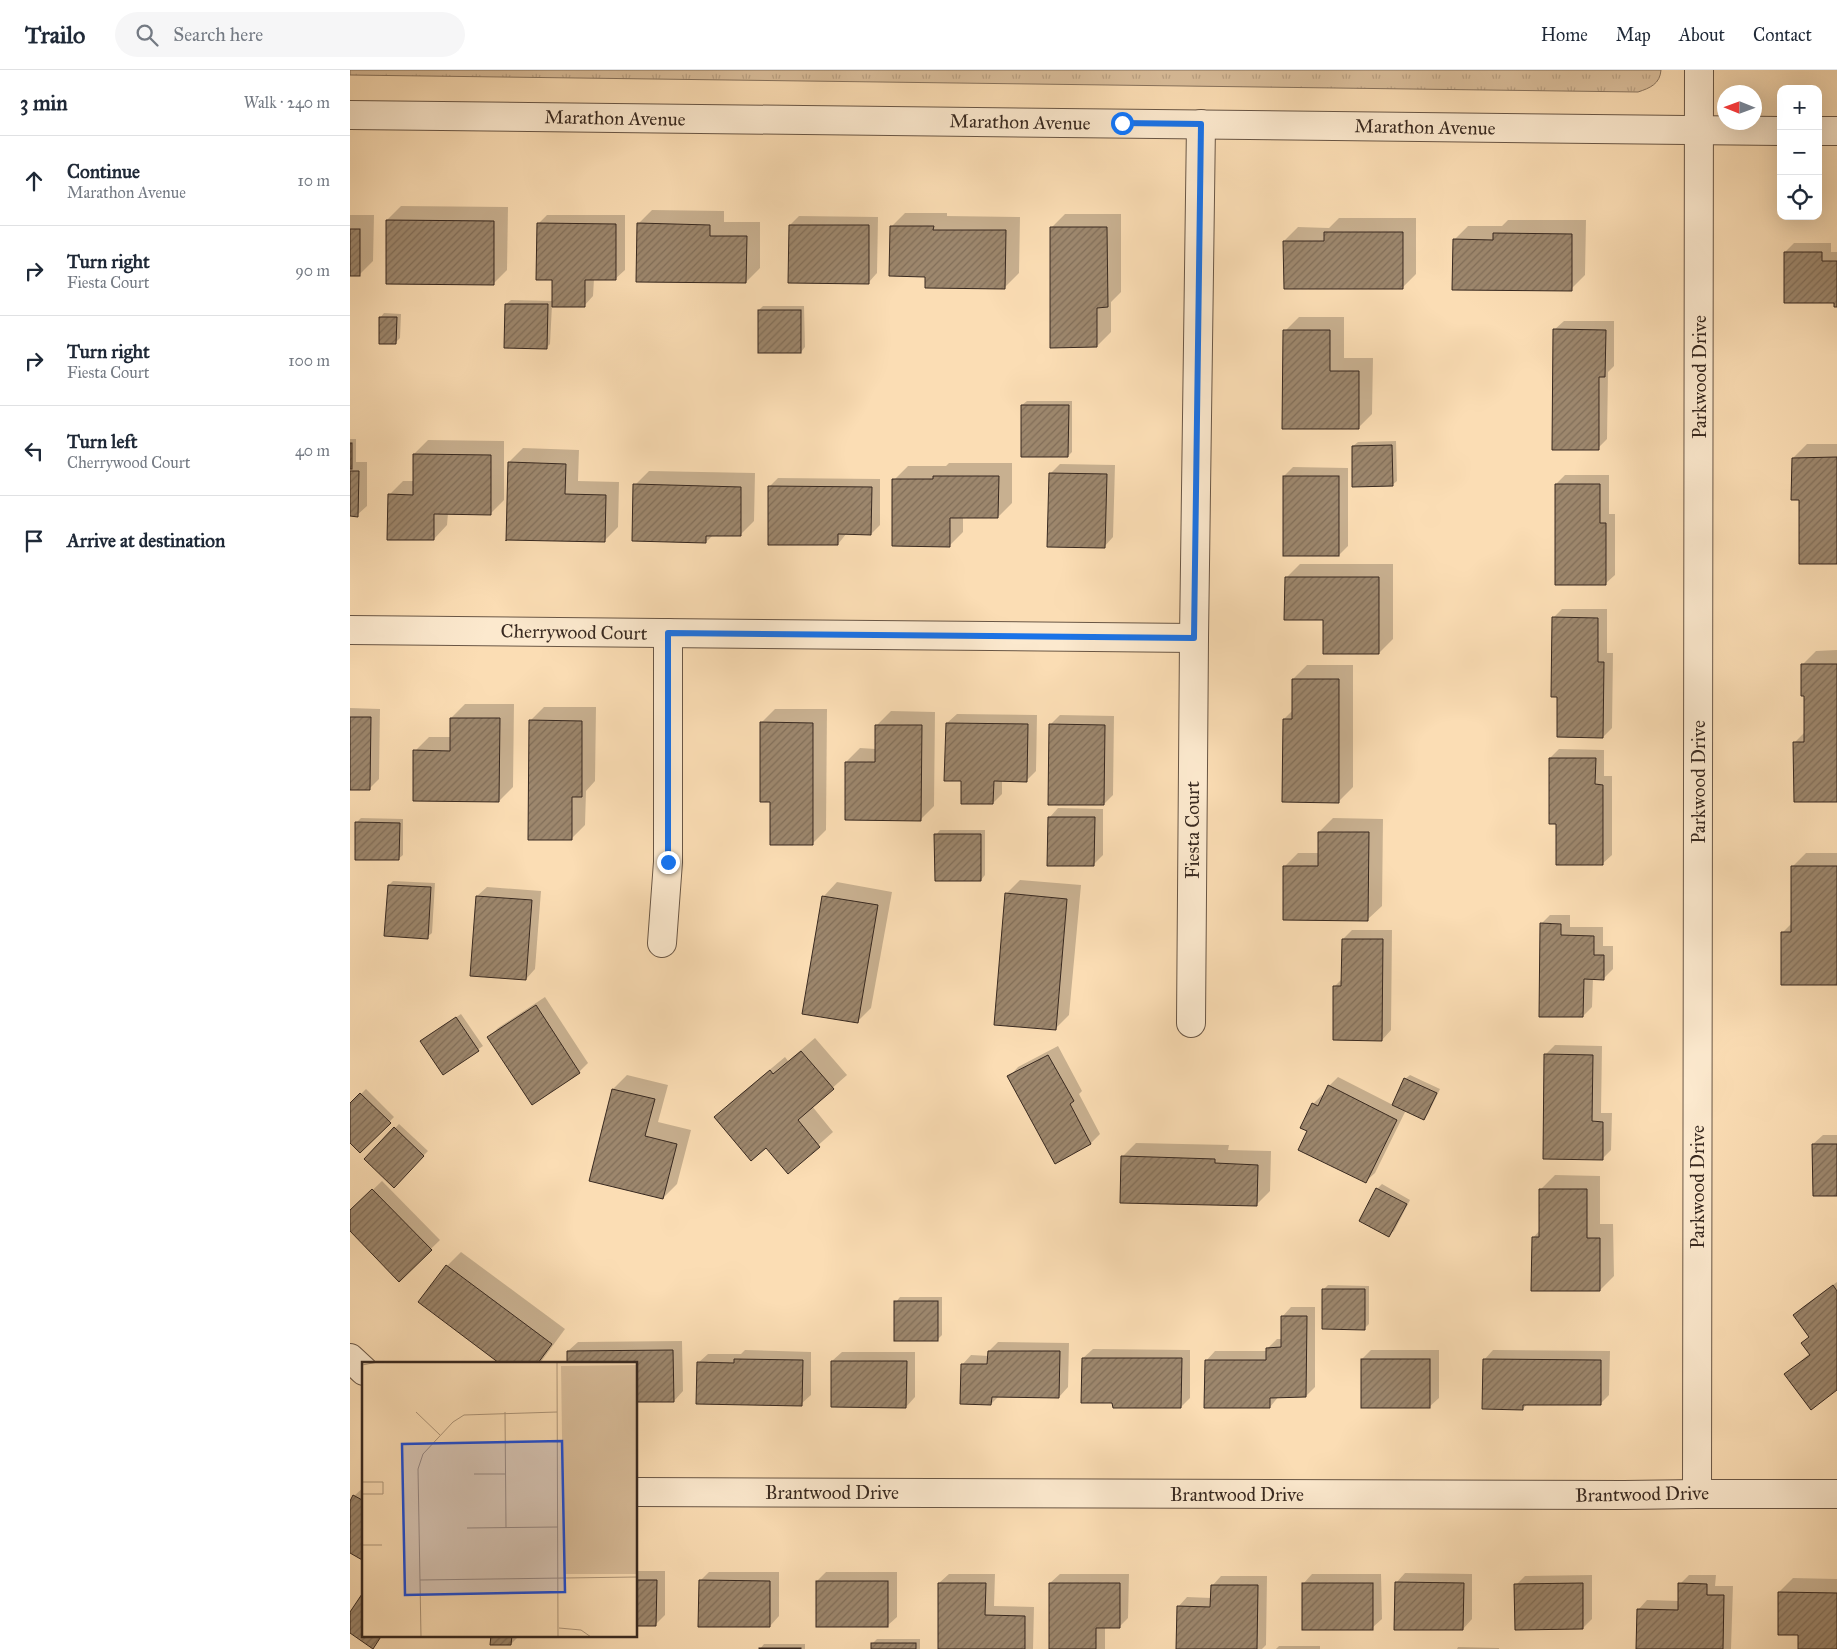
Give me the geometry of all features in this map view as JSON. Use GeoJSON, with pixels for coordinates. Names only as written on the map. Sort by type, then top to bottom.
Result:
{"type":"FeatureCollection","features":[{"type":"Feature","properties":{"kind":"street","name":"Parkwood Drive"},"geometry":{"type":"LineString","coordinates":[[1697,1494],[1699,70]]}},
{"type":"Feature","properties":{"kind":"street","name":"Marathon Avenue"},"geometry":{"type":"LineString","coordinates":[[350,115],[1777,131]]}},
{"type":"Feature","properties":{"kind":"street","name":"Fiesta Court"},"geometry":{"type":"LineString","coordinates":[[1190,1023],[1201,124]]}},
{"type":"Feature","properties":{"kind":"street"},"geometry":{"type":"LineString","coordinates":[[1822,131],[1837,131]]}},
{"type":"Feature","properties":{"kind":"street","name":"Cherrywood Court"},"geometry":{"type":"LineString","coordinates":[[350,630],[668,633],[668,862],[662,943]]}},
{"type":"Feature","properties":{"kind":"street"},"geometry":{"type":"LineString","coordinates":[[668,633],[1194,638]]}},
{"type":"Feature","properties":{"kind":"street"},"geometry":{"type":"LineString","coordinates":[[350,1358],[362,1369]]}},
{"type":"Feature","properties":{"kind":"street","name":"Brantwood Drive"},"geometry":{"type":"LineString","coordinates":[[638,1492],[1624,1496],[1837,1494]]}},
{"type":"Feature","properties":{"kind":"green space"},"geometry":{"type":"Polygon","coordinates":[[[350,70],[1661,70],[1659,79],[1656,82],[1638,92],[350,75],[350,70]]]}},
{"type":"Feature","properties":{"kind":"building"},"geometry":{"type":"Polygon","coordinates":[[[386,220],[494,221],[494,285],[386,284],[386,220]]]}},
{"type":"Feature","properties":{"kind":"building"},"geometry":{"type":"Polygon","coordinates":[[[537,223],[616,224],[616,280],[585,280],[585,307],[552,307],[552,280],[536,280],[537,223]]]}},
{"type":"Feature","properties":{"kind":"building"},"geometry":{"type":"Polygon","coordinates":[[[637,223],[710,225],[710,236],[747,236],[746,283],[636,282],[637,223]]]}},
{"type":"Feature","properties":{"kind":"building"},"geometry":{"type":"Polygon","coordinates":[[[789,225],[869,225],[869,284],[788,283],[789,225]]]}},
{"type":"Feature","properties":{"kind":"building"},"geometry":{"type":"Polygon","coordinates":[[[890,226],[934,226],[933,230],[1006,230],[1005,289],[925,288],[925,277],[889,276],[890,226]]]}},
{"type":"Feature","properties":{"kind":"building"},"geometry":{"type":"Polygon","coordinates":[[[1050,227],[1107,227],[1108,307],[1097,308],[1097,347],[1050,348],[1050,227]]]}},
{"type":"Feature","properties":{"kind":"building"},"geometry":{"type":"Polygon","coordinates":[[[350,229],[360,229],[360,276],[350,276],[350,229]]]}},
{"type":"Feature","properties":{"kind":"building"},"geometry":{"type":"Polygon","coordinates":[[[1324,232],[1403,232],[1403,289],[1284,289],[1283,241],[1324,241],[1324,232]]]}},
{"type":"Feature","properties":{"kind":"building"},"geometry":{"type":"Polygon","coordinates":[[[1493,233],[1572,234],[1572,291],[1452,290],[1453,239],[1493,240],[1493,233]]]}},
{"type":"Feature","properties":{"kind":"building"},"geometry":{"type":"Polygon","coordinates":[[[1784,252],[1822,252],[1822,261],[1837,261],[1837,307],[1834,307],[1834,303],[1784,303],[1784,252]]]}},
{"type":"Feature","properties":{"kind":"building"},"geometry":{"type":"Polygon","coordinates":[[[505,304],[548,304],[547,349],[504,348],[505,304]]]}},
{"type":"Feature","properties":{"kind":"building"},"geometry":{"type":"Polygon","coordinates":[[[758,310],[801,310],[801,353],[758,353],[758,310]]]}},
{"type":"Feature","properties":{"kind":"building"},"geometry":{"type":"Polygon","coordinates":[[[379,317],[397,317],[396,344],[379,344],[379,317]]]}},
{"type":"Feature","properties":{"kind":"building"},"geometry":{"type":"Polygon","coordinates":[[[1553,329],[1606,330],[1605,377],[1599,377],[1599,450],[1552,450],[1553,329]]]}},
{"type":"Feature","properties":{"kind":"building"},"geometry":{"type":"Polygon","coordinates":[[[1283,330],[1330,330],[1330,371],[1359,371],[1359,429],[1282,429],[1283,330]]]}},
{"type":"Feature","properties":{"kind":"building"},"geometry":{"type":"Polygon","coordinates":[[[1021,405],[1069,405],[1068,457],[1021,457],[1021,405]]]}},
{"type":"Feature","properties":{"kind":"building"},"geometry":{"type":"Polygon","coordinates":[[[350,443],[352,443],[352,469],[350,469],[350,443]]]}},
{"type":"Feature","properties":{"kind":"building"},"geometry":{"type":"Polygon","coordinates":[[[1392,445],[1393,486],[1352,487],[1352,446],[1392,445]]]}},
{"type":"Feature","properties":{"kind":"building"},"geometry":{"type":"Polygon","coordinates":[[[413,454],[491,455],[491,515],[434,514],[434,540],[387,540],[388,494],[413,495],[413,454]]]}},
{"type":"Feature","properties":{"kind":"building"},"geometry":{"type":"Polygon","coordinates":[[[1837,457],[1837,564],[1799,564],[1799,500],[1791,500],[1792,458],[1837,457]]]}},
{"type":"Feature","properties":{"kind":"building"},"geometry":{"type":"Polygon","coordinates":[[[508,462],[566,464],[565,494],[606,495],[605,542],[506,540],[508,462]]]}},
{"type":"Feature","properties":{"kind":"building"},"geometry":{"type":"Polygon","coordinates":[[[350,471],[359,471],[358,517],[350,516],[350,471]]]}},
{"type":"Feature","properties":{"kind":"building"},"geometry":{"type":"Polygon","coordinates":[[[1049,473],[1107,474],[1105,548],[1047,547],[1049,473]]]}},
{"type":"Feature","properties":{"kind":"building"},"geometry":{"type":"Polygon","coordinates":[[[933,476],[999,476],[998,518],[950,518],[950,547],[892,546],[892,479],[933,479],[933,476]]]}},
{"type":"Feature","properties":{"kind":"building"},"geometry":{"type":"Polygon","coordinates":[[[1283,476],[1339,476],[1339,556],[1283,556],[1283,476]]]}},
{"type":"Feature","properties":{"kind":"building"},"geometry":{"type":"Polygon","coordinates":[[[633,484],[741,487],[741,536],[706,536],[706,543],[632,541],[633,484]]]}},
{"type":"Feature","properties":{"kind":"building"},"geometry":{"type":"Polygon","coordinates":[[[1555,484],[1600,484],[1600,523],[1606,523],[1606,585],[1555,585],[1555,484]]]}},
{"type":"Feature","properties":{"kind":"building"},"geometry":{"type":"Polygon","coordinates":[[[768,486],[872,487],[871,535],[838,534],[838,545],[768,545],[768,486]]]}},
{"type":"Feature","properties":{"kind":"building"},"geometry":{"type":"Polygon","coordinates":[[[1285,577],[1379,577],[1379,654],[1323,654],[1323,620],[1284,620],[1285,577]]]}},
{"type":"Feature","properties":{"kind":"building"},"geometry":{"type":"Polygon","coordinates":[[[1552,617],[1598,618],[1598,662],[1604,662],[1603,738],[1557,737],[1557,697],[1551,697],[1552,617]]]}},
{"type":"Feature","properties":{"kind":"building"},"geometry":{"type":"Polygon","coordinates":[[[1801,664],[1837,664],[1837,802],[1794,802],[1793,742],[1804,742],[1804,696],[1801,696],[1801,664]]]}},
{"type":"Feature","properties":{"kind":"building"},"geometry":{"type":"Polygon","coordinates":[[[1292,679],[1339,679],[1339,803],[1282,802],[1283,719],[1292,719],[1292,679]]]}},
{"type":"Feature","properties":{"kind":"building"},"geometry":{"type":"Polygon","coordinates":[[[350,717],[371,717],[370,790],[350,790],[350,717]]]}},
{"type":"Feature","properties":{"kind":"building"},"geometry":{"type":"Polygon","coordinates":[[[450,718],[500,718],[499,802],[413,801],[413,750],[450,751],[450,718]]]}},
{"type":"Feature","properties":{"kind":"building"},"geometry":{"type":"Polygon","coordinates":[[[529,720],[582,721],[582,797],[572,797],[572,840],[528,840],[529,720]]]}},
{"type":"Feature","properties":{"kind":"building"},"geometry":{"type":"Polygon","coordinates":[[[760,722],[813,723],[813,845],[770,845],[770,802],[760,802],[760,722]]]}},
{"type":"Feature","properties":{"kind":"building"},"geometry":{"type":"Polygon","coordinates":[[[946,723],[1028,724],[1027,782],[994,781],[993,804],[961,804],[961,781],[944,781],[946,723]]]}},
{"type":"Feature","properties":{"kind":"building"},"geometry":{"type":"Polygon","coordinates":[[[1049,724],[1105,725],[1104,805],[1048,805],[1049,724]]]}},
{"type":"Feature","properties":{"kind":"building"},"geometry":{"type":"Polygon","coordinates":[[[875,725],[922,725],[921,821],[845,820],[845,762],[875,762],[875,725]]]}},
{"type":"Feature","properties":{"kind":"building"},"geometry":{"type":"Polygon","coordinates":[[[1549,758],[1596,758],[1595,784],[1603,785],[1603,865],[1556,865],[1556,824],[1549,824],[1549,758]]]}},
{"type":"Feature","properties":{"kind":"building"},"geometry":{"type":"Polygon","coordinates":[[[1048,817],[1095,817],[1094,866],[1047,866],[1048,817]]]}},
{"type":"Feature","properties":{"kind":"building"},"geometry":{"type":"Polygon","coordinates":[[[355,822],[400,823],[399,860],[355,860],[355,822]]]}},
{"type":"Feature","properties":{"kind":"building"},"geometry":{"type":"Polygon","coordinates":[[[1318,832],[1369,832],[1368,921],[1283,920],[1283,866],[1318,866],[1318,832]]]}},
{"type":"Feature","properties":{"kind":"building"},"geometry":{"type":"Polygon","coordinates":[[[934,834],[981,834],[981,881],[935,881],[934,834]]]}},
{"type":"Feature","properties":{"kind":"building"},"geometry":{"type":"Polygon","coordinates":[[[1791,866],[1837,866],[1837,985],[1781,985],[1781,932],[1791,932],[1791,866]]]}},
{"type":"Feature","properties":{"kind":"building"},"geometry":{"type":"Polygon","coordinates":[[[388,885],[431,887],[428,939],[384,936],[388,885]]]}},
{"type":"Feature","properties":{"kind":"building"},"geometry":{"type":"Polygon","coordinates":[[[1005,893],[1067,899],[1056,1030],[994,1025],[1005,893]]]}},
{"type":"Feature","properties":{"kind":"building"},"geometry":{"type":"Polygon","coordinates":[[[476,896],[532,900],[526,980],[470,976],[476,896]]]}},
{"type":"Feature","properties":{"kind":"building"},"geometry":{"type":"Polygon","coordinates":[[[822,896],[878,905],[858,1023],[802,1014],[822,896]]]}},
{"type":"Feature","properties":{"kind":"building"},"geometry":{"type":"Polygon","coordinates":[[[1540,923],[1561,924],[1561,935],[1594,936],[1594,955],[1604,955],[1604,980],[1584,979],[1583,1017],[1539,1017],[1540,923]]]}},
{"type":"Feature","properties":{"kind":"building"},"geometry":{"type":"Polygon","coordinates":[[[1342,939],[1383,939],[1382,1041],[1333,1040],[1333,986],[1341,986],[1342,939]]]}},
{"type":"Feature","properties":{"kind":"building"},"geometry":{"type":"Polygon","coordinates":[[[536,1005],[580,1073],[532,1105],[487,1037],[536,1005]]]}},
{"type":"Feature","properties":{"kind":"building"},"geometry":{"type":"Polygon","coordinates":[[[456,1017],[479,1051],[443,1075],[420,1041],[456,1017]]]}},
{"type":"Feature","properties":{"kind":"building"},"geometry":{"type":"Polygon","coordinates":[[[801,1051],[834,1089],[798,1120],[820,1147],[788,1174],[766,1148],[751,1161],[714,1117],[770,1070],[773,1074],[801,1051]]]}},
{"type":"Feature","properties":{"kind":"building"},"geometry":{"type":"Polygon","coordinates":[[[1544,1054],[1593,1055],[1592,1121],[1603,1122],[1603,1160],[1543,1159],[1544,1054]]]}},
{"type":"Feature","properties":{"kind":"building"},"geometry":{"type":"Polygon","coordinates":[[[1048,1055],[1074,1101],[1070,1104],[1091,1144],[1055,1164],[1007,1076],[1048,1055]]]}},
{"type":"Feature","properties":{"kind":"building"},"geometry":{"type":"Polygon","coordinates":[[[1404,1078],[1437,1093],[1424,1120],[1392,1105],[1404,1078]]]}},
{"type":"Feature","properties":{"kind":"building"},"geometry":{"type":"Polygon","coordinates":[[[1328,1085],[1397,1120],[1366,1183],[1298,1150],[1307,1131],[1300,1128],[1312,1103],[1318,1106],[1328,1085]]]}},
{"type":"Feature","properties":{"kind":"building"},"geometry":{"type":"Polygon","coordinates":[[[612,1089],[655,1099],[645,1136],[677,1144],[663,1199],[589,1181],[612,1089]]]}},
{"type":"Feature","properties":{"kind":"building"},"geometry":{"type":"Polygon","coordinates":[[[360,1093],[391,1123],[360,1153],[350,1143],[350,1103],[360,1093]]]}},
{"type":"Feature","properties":{"kind":"building"},"geometry":{"type":"Polygon","coordinates":[[[394,1127],[424,1156],[394,1188],[364,1159],[394,1127]]]}},
{"type":"Feature","properties":{"kind":"building"},"geometry":{"type":"Polygon","coordinates":[[[1812,1144],[1837,1144],[1837,1196],[1813,1196],[1812,1144]]]}},
{"type":"Feature","properties":{"kind":"building"},"geometry":{"type":"Polygon","coordinates":[[[1121,1156],[1215,1159],[1215,1163],[1258,1165],[1257,1206],[1120,1203],[1121,1156]]]}},
{"type":"Feature","properties":{"kind":"building"},"geometry":{"type":"Polygon","coordinates":[[[1376,1188],[1407,1204],[1389,1237],[1359,1221],[1376,1188]]]}},
{"type":"Feature","properties":{"kind":"building"},"geometry":{"type":"Polygon","coordinates":[[[372,1189],[432,1250],[399,1282],[350,1231],[350,1210],[372,1189]]]}},
{"type":"Feature","properties":{"kind":"building"},"geometry":{"type":"Polygon","coordinates":[[[1539,1189],[1587,1189],[1587,1238],[1600,1238],[1600,1291],[1531,1291],[1532,1237],[1539,1237],[1539,1189]]]}},
{"type":"Feature","properties":{"kind":"building"},"geometry":{"type":"Polygon","coordinates":[[[446,1265],[552,1344],[539,1362],[498,1362],[418,1302],[446,1265]]]}},
{"type":"Feature","properties":{"kind":"building"},"geometry":{"type":"Polygon","coordinates":[[[1833,1285],[1837,1291],[1837,1390],[1811,1410],[1784,1374],[1810,1355],[1801,1343],[1809,1337],[1793,1315],[1833,1285]]]}},
{"type":"Feature","properties":{"kind":"building"},"geometry":{"type":"Polygon","coordinates":[[[1322,1289],[1365,1289],[1365,1330],[1322,1329],[1322,1289]]]}},
{"type":"Feature","properties":{"kind":"building"},"geometry":{"type":"Polygon","coordinates":[[[894,1301],[938,1301],[938,1341],[894,1341],[894,1301]]]}},
{"type":"Feature","properties":{"kind":"building"},"geometry":{"type":"Polygon","coordinates":[[[1281,1316],[1307,1316],[1306,1397],[1270,1398],[1270,1408],[1204,1408],[1205,1360],[1266,1360],[1266,1348],[1281,1347],[1281,1316]]]}},
{"type":"Feature","properties":{"kind":"building"},"geometry":{"type":"Polygon","coordinates":[[[673,1350],[674,1402],[638,1402],[638,1362],[567,1362],[567,1351],[673,1350]]]}},
{"type":"Feature","properties":{"kind":"building"},"geometry":{"type":"Polygon","coordinates":[[[988,1351],[1060,1351],[1059,1398],[992,1397],[991,1405],[960,1404],[961,1364],[987,1364],[988,1351]]]}},
{"type":"Feature","properties":{"kind":"building"},"geometry":{"type":"Polygon","coordinates":[[[1082,1358],[1182,1358],[1181,1408],[1113,1408],[1112,1403],[1081,1403],[1082,1358]]]}},
{"type":"Feature","properties":{"kind":"building"},"geometry":{"type":"Polygon","coordinates":[[[734,1359],[803,1360],[802,1406],[696,1404],[697,1362],[734,1363],[734,1359]]]}},
{"type":"Feature","properties":{"kind":"building"},"geometry":{"type":"Polygon","coordinates":[[[1361,1359],[1430,1359],[1430,1408],[1361,1408],[1361,1359]]]}},
{"type":"Feature","properties":{"kind":"building"},"geometry":{"type":"Polygon","coordinates":[[[1483,1359],[1601,1360],[1601,1405],[1523,1405],[1523,1410],[1482,1409],[1483,1359]]]}},
{"type":"Feature","properties":{"kind":"building"},"geometry":{"type":"Polygon","coordinates":[[[831,1361],[907,1361],[906,1408],[831,1407],[831,1361]]]}},
{"type":"Feature","properties":{"kind":"building"},"geometry":{"type":"Polygon","coordinates":[[[353,1495],[362,1500],[362,1560],[350,1553],[350,1501],[353,1495]]]}},
{"type":"Feature","properties":{"kind":"building"},"geometry":{"type":"Polygon","coordinates":[[[638,1580],[657,1580],[656,1626],[638,1626],[638,1580]]]}},
{"type":"Feature","properties":{"kind":"building"},"geometry":{"type":"Polygon","coordinates":[[[699,1580],[770,1581],[770,1627],[698,1627],[699,1580]]]}},
{"type":"Feature","properties":{"kind":"building"},"geometry":{"type":"Polygon","coordinates":[[[816,1581],[888,1581],[888,1627],[816,1627],[816,1581]]]}},
{"type":"Feature","properties":{"kind":"building"},"geometry":{"type":"Polygon","coordinates":[[[1395,1582],[1464,1583],[1463,1630],[1394,1630],[1395,1582]]]}},
{"type":"Feature","properties":{"kind":"building"},"geometry":{"type":"Polygon","coordinates":[[[938,1583],[986,1583],[985,1615],[1025,1616],[1025,1649],[938,1649],[938,1583]]]}},
{"type":"Feature","properties":{"kind":"building"},"geometry":{"type":"Polygon","coordinates":[[[1049,1583],[1120,1583],[1120,1628],[1096,1628],[1096,1649],[1049,1649],[1049,1583]]]}},
{"type":"Feature","properties":{"kind":"building"},"geometry":{"type":"Polygon","coordinates":[[[1302,1583],[1373,1583],[1373,1630],[1302,1630],[1302,1583]]]}},
{"type":"Feature","properties":{"kind":"building"},"geometry":{"type":"Polygon","coordinates":[[[1583,1583],[1583,1629],[1515,1630],[1514,1584],[1583,1583]]]}},
{"type":"Feature","properties":{"kind":"building"},"geometry":{"type":"Polygon","coordinates":[[[1678,1583],[1707,1584],[1707,1595],[1724,1595],[1723,1649],[1636,1649],[1637,1609],[1678,1610],[1678,1583]]]}},
{"type":"Feature","properties":{"kind":"building"},"geometry":{"type":"Polygon","coordinates":[[[1211,1585],[1258,1585],[1257,1649],[1176,1649],[1177,1606],[1210,1607],[1211,1585]]]}},
{"type":"Feature","properties":{"kind":"building"},"geometry":{"type":"Polygon","coordinates":[[[1778,1592],[1837,1593],[1837,1649],[1798,1649],[1798,1635],[1778,1635],[1778,1592]]]}},
{"type":"Feature","properties":{"kind":"building"},"geometry":{"type":"Polygon","coordinates":[[[362,1594],[362,1636],[381,1636],[373,1649],[350,1633],[350,1612],[362,1594]]]}},
{"type":"Feature","properties":{"kind":"building"},"geometry":{"type":"Polygon","coordinates":[[[491,1636],[512,1636],[511,1645],[490,1645],[491,1636]]]}},
{"type":"Feature","properties":{"kind":"building"},"geometry":{"type":"Polygon","coordinates":[[[871,1643],[916,1643],[916,1649],[871,1649],[871,1643]]]}},
{"type":"Feature","properties":{"kind":"building"},"geometry":{"type":"Polygon","coordinates":[[[801,1648],[801,1649],[759,1649],[801,1648]]]}},
{"type":"Feature","properties":{"kind":"route"},"geometry":{"type":"LineString","coordinates":[[668,862],[668,633],[1194,638],[1201,124],[1122,123]]}}]}
